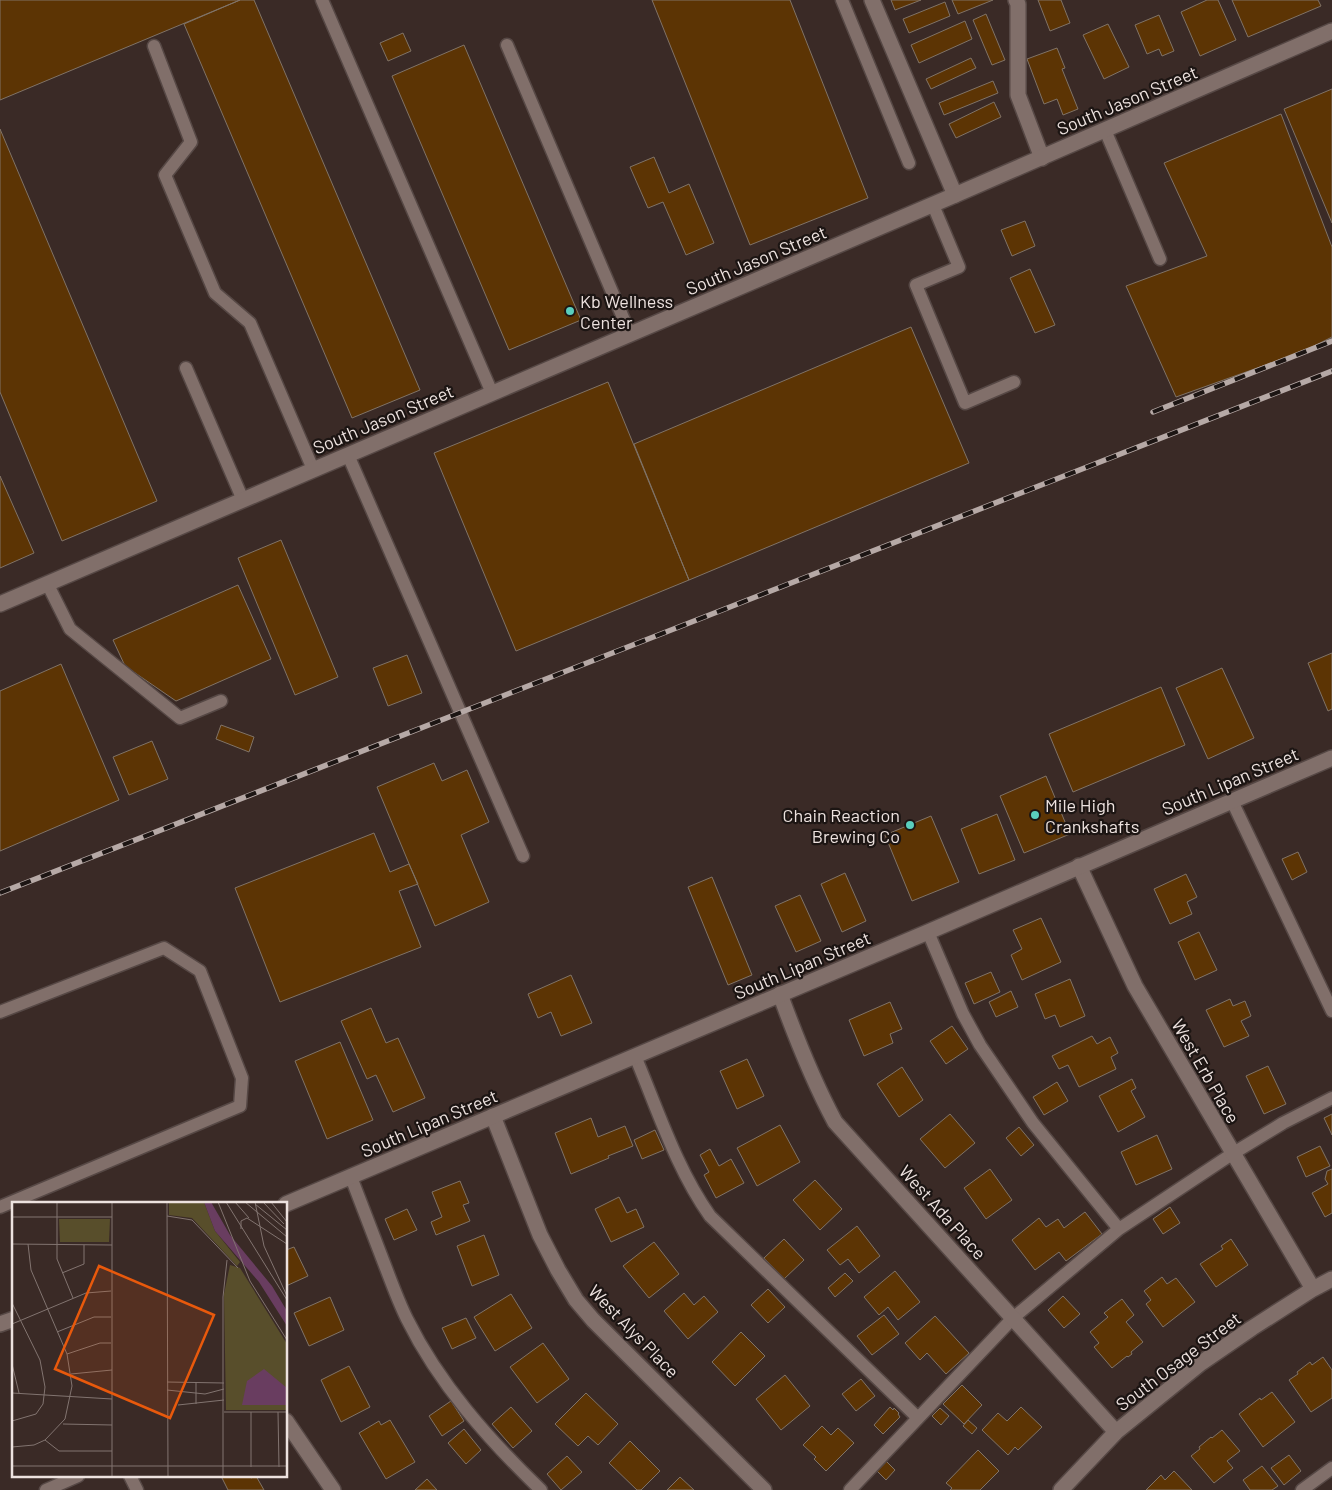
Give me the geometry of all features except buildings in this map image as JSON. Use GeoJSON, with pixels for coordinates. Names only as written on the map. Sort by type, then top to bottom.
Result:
{"type":"FeatureCollection","features":[{"type":"Feature","properties":{"kind":"street"},"geometry":{"type":"LineString","coordinates":[[872,0],[955,195]]}},
{"type":"Feature","properties":{"kind":"street"},"geometry":{"type":"LineString","coordinates":[[1016,0],[1018,4],[1018,95],[1042,158]]}},
{"type":"Feature","properties":{"kind":"street","name":"South Jason Street"},"geometry":{"type":"LineString","coordinates":[[0,604],[1042,158],[1332,31]]}},
{"type":"Feature","properties":{"kind":"street","name":"South Lipan Street"},"geometry":{"type":"LineString","coordinates":[[288,1203],[928,932],[1332,758]]}},
{"type":"Feature","properties":{"kind":"street","name":"West Erb Place"},"geometry":{"type":"LineString","coordinates":[[1079,866],[1135,986],[1312,1290]]}},
{"type":"Feature","properties":{"kind":"street","name":"West Ada Place"},"geometry":{"type":"LineString","coordinates":[[780,994],[803,1055],[835,1122],[1116,1432]]}},
{"type":"Feature","properties":{"kind":"street","name":"West Alys Place"},"geometry":{"type":"LineString","coordinates":[[493,1116],[540,1235],[576,1300],[593,1320],[764,1490]]}},
{"type":"Feature","properties":{"kind":"street","name":"South Osage Street"},"geometry":{"type":"LineString","coordinates":[[1061,1490],[1116,1432],[1201,1363],[1252,1328],[1332,1279]]}},
{"type":"Feature","properties":{"kind":"street"},"geometry":{"type":"LineString","coordinates":[[0,1324],[12,1320]]}},
{"type":"Feature","properties":{"kind":"street"},"geometry":{"type":"LineString","coordinates":[[288,1424],[333,1490]]}},
{"type":"Feature","properties":{"kind":"lane"},"geometry":{"type":"LineString","coordinates":[[322,0],[492,393]]}},
{"type":"Feature","properties":{"kind":"lane"},"geometry":{"type":"LineString","coordinates":[[842,0],[909,163]]}},
{"type":"Feature","properties":{"kind":"lane"},"geometry":{"type":"LineString","coordinates":[[507,45],[630,334]]}},
{"type":"Feature","properties":{"kind":"lane"},"geometry":{"type":"LineString","coordinates":[[154,46],[191,142],[165,175],[215,293],[250,323],[314,469]]}},
{"type":"Feature","properties":{"kind":"lane"},"geometry":{"type":"LineString","coordinates":[[1105,130],[1160,259]]}},
{"type":"Feature","properties":{"kind":"lane"},"geometry":{"type":"LineString","coordinates":[[932,205],[959,267],[916,285],[965,403],[1014,382]]}},
{"type":"Feature","properties":{"kind":"lane"},"geometry":{"type":"LineString","coordinates":[[186,368],[243,500]]}},
{"type":"Feature","properties":{"kind":"lane"},"geometry":{"type":"LineString","coordinates":[[348,455],[523,856]]}},
{"type":"Feature","properties":{"kind":"lane"},"geometry":{"type":"LineString","coordinates":[[47,583],[70,629],[180,718],[222,701]]}},
{"type":"Feature","properties":{"kind":"lane"},"geometry":{"type":"LineString","coordinates":[[1232,800],[1332,1011]]}},
{"type":"Feature","properties":{"kind":"lane"},"geometry":{"type":"LineString","coordinates":[[928,932],[963,1014],[980,1045],[1033,1123],[1119,1229]]}},
{"type":"Feature","properties":{"kind":"lane"},"geometry":{"type":"LineString","coordinates":[[0,1012],[164,948],[200,971],[242,1078],[240,1106],[0,1206]]}},
{"type":"Feature","properties":{"kind":"lane"},"geometry":{"type":"LineString","coordinates":[[635,1056],[684,1175],[710,1216],[918,1418]]}},
{"type":"Feature","properties":{"kind":"lane"},"geometry":{"type":"LineString","coordinates":[[850,1490],[1013,1318],[1119,1229],[1232,1154],[1283,1123],[1332,1098]]}},
{"type":"Feature","properties":{"kind":"lane"},"geometry":{"type":"LineString","coordinates":[[351,1177],[407,1319],[424,1349],[448,1385],[506,1457],[541,1490]]}},
{"type":"Feature","properties":{"kind":"lane"},"geometry":{"type":"LineString","coordinates":[[1302,1490],[1332,1468]]}},
{"type":"Feature","properties":{"kind":"lane"},"geometry":{"type":"LineString","coordinates":[[46,1490],[73,1478]]}},
{"type":"Feature","properties":{"kind":"lane"},"geometry":{"type":"LineString","coordinates":[[131,1478],[137,1490]]}},
{"type":"Feature","properties":{"kind":"railway"},"geometry":{"type":"LineString","coordinates":[[1153,412],[1332,341]]}},
{"type":"Feature","properties":{"kind":"railway"},"geometry":{"type":"LineString","coordinates":[[0,893],[1332,371]]}},
{"type":"Feature","properties":{"kind":"place","name":"Kb Wellness Center"},"geometry":{"type":"Point","coordinates":[570,311]}},
{"type":"Feature","properties":{"kind":"place","name":"Mile High Crankshafts"},"geometry":{"type":"Point","coordinates":[1035,815]}},
{"type":"Feature","properties":{"kind":"place","name":"Chain Reaction Brewing Co"},"geometry":{"type":"Point","coordinates":[910,825]}}]}
